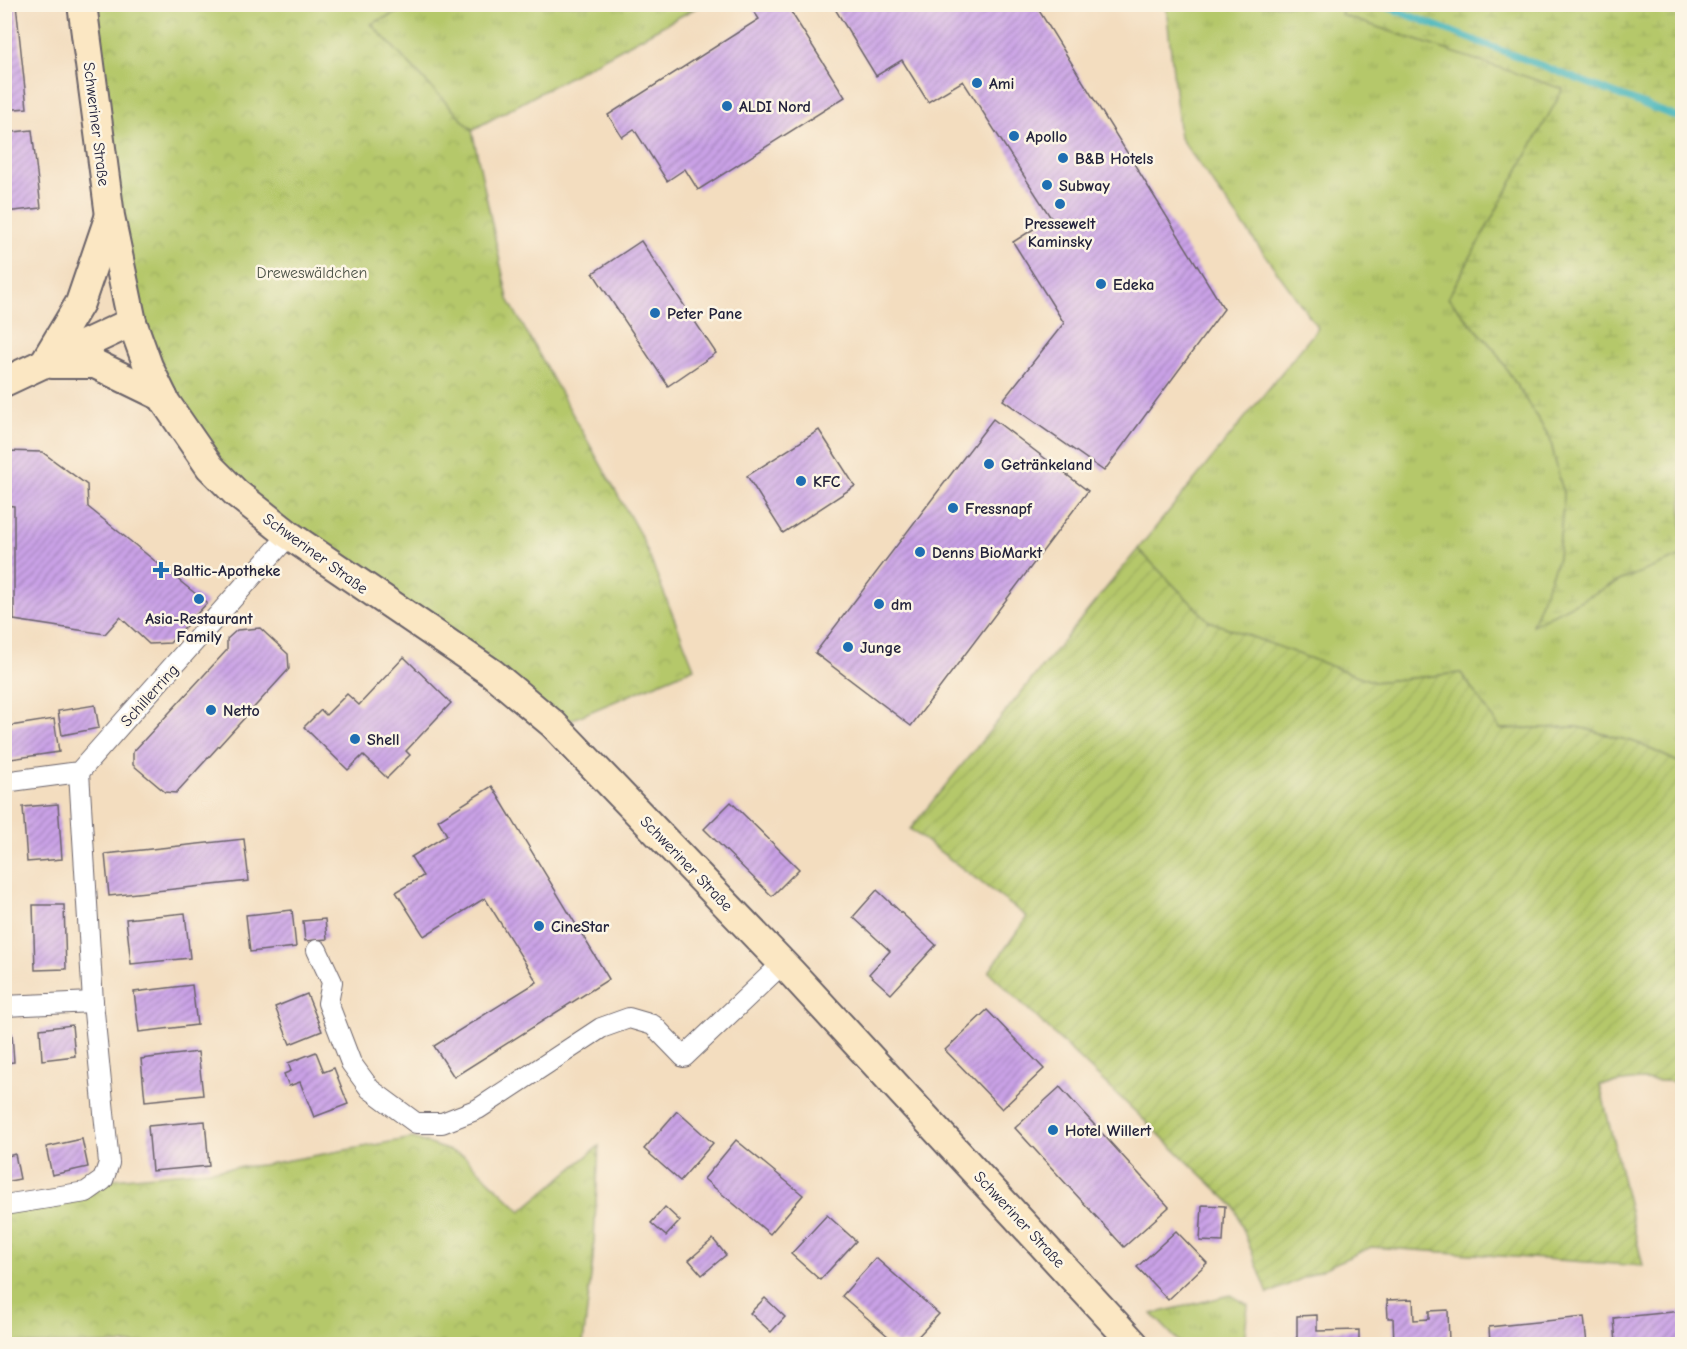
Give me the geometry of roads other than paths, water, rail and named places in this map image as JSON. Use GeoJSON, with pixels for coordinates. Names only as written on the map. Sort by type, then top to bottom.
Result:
{"type":"FeatureCollection","features":[{"type":"Feature","properties":{"kind":"main road","name":"Schweriner Straße"},"geometry":{"type":"LineString","coordinates":[[82,4],[110,216],[132,322],[163,397],[187,437],[210,467],[236,493],[289,535],[492,673],[553,724],[783,963],[1134,1344]]}},
{"type":"Feature","properties":{"kind":"main road"},"geometry":{"type":"LineString","coordinates":[[44,363],[80,303],[110,216]]}},
{"type":"Feature","properties":{"kind":"main road"},"geometry":{"type":"LineString","coordinates":[[4,382],[132,322]]}},
{"type":"Feature","properties":{"kind":"main road"},"geometry":{"type":"LineString","coordinates":[[44,363],[95,364],[163,397]]}},
{"type":"Feature","properties":{"kind":"street","name":"Schillerring"},"geometry":{"type":"LineString","coordinates":[[79,772],[289,535]]}},
{"type":"Feature","properties":{"kind":"street"},"geometry":{"type":"LineString","coordinates":[[4,782],[79,772],[93,1002],[109,1163],[103,1180],[86,1192],[4,1205]]}},
{"type":"Feature","properties":{"kind":"street"},"geometry":{"type":"LineString","coordinates":[[317,950],[332,982],[328,1003],[351,1063],[370,1089],[416,1123],[442,1123],[478,1109],[601,1028],[629,1018],[652,1025],[684,1057],[783,963]]}},
{"type":"Feature","properties":{"kind":"street"},"geometry":{"type":"LineString","coordinates":[[4,1006],[93,1002]]}},
{"type":"Feature","properties":{"kind":"waterway"},"geometry":{"type":"LineString","coordinates":[[1379,4],[1682,119]]}},
{"type":"Feature","properties":{"kind":"place","name":"Ami"},"geometry":{"type":"Point","coordinates":[977,83]}},
{"type":"Feature","properties":{"kind":"place","name":"ALDI Nord"},"geometry":{"type":"Point","coordinates":[727,106]}},
{"type":"Feature","properties":{"kind":"place","name":"Apollo"},"geometry":{"type":"Point","coordinates":[1014,136]}},
{"type":"Feature","properties":{"kind":"place","name":"B&B Hotels"},"geometry":{"type":"Point","coordinates":[1063,158]}},
{"type":"Feature","properties":{"kind":"place","name":"Subway"},"geometry":{"type":"Point","coordinates":[1047,185]}},
{"type":"Feature","properties":{"kind":"place","name":"Pressewelt Kaminsky"},"geometry":{"type":"Point","coordinates":[1060,204]}},
{"type":"Feature","properties":{"kind":"place","name":"Edeka"},"geometry":{"type":"Point","coordinates":[1101,284]}},
{"type":"Feature","properties":{"kind":"place","name":"Peter Pane"},"geometry":{"type":"Point","coordinates":[655,313]}},
{"type":"Feature","properties":{"kind":"place","name":"Getränkeland"},"geometry":{"type":"Point","coordinates":[989,464]}},
{"type":"Feature","properties":{"kind":"place","name":"KFC"},"geometry":{"type":"Point","coordinates":[801,481]}},
{"type":"Feature","properties":{"kind":"place","name":"Fressnapf"},"geometry":{"type":"Point","coordinates":[953,508]}},
{"type":"Feature","properties":{"kind":"place","name":"Denns BioMarkt"},"geometry":{"type":"Point","coordinates":[920,552]}},
{"type":"Feature","properties":{"kind":"place","name":"Baltic-Apotheke"},"geometry":{"type":"Point","coordinates":[161,570]}},
{"type":"Feature","properties":{"kind":"place","name":"Asia-Restaurant Family"},"geometry":{"type":"Point","coordinates":[199,599]}},
{"type":"Feature","properties":{"kind":"place","name":"dm"},"geometry":{"type":"Point","coordinates":[879,604]}},
{"type":"Feature","properties":{"kind":"place","name":"Junge"},"geometry":{"type":"Point","coordinates":[848,647]}},
{"type":"Feature","properties":{"kind":"place","name":"Netto"},"geometry":{"type":"Point","coordinates":[211,710]}},
{"type":"Feature","properties":{"kind":"place","name":"Shell"},"geometry":{"type":"Point","coordinates":[355,739]}},
{"type":"Feature","properties":{"kind":"place","name":"CineStar"},"geometry":{"type":"Point","coordinates":[539,926]}},
{"type":"Feature","properties":{"kind":"place","name":"Hotel Willert"},"geometry":{"type":"Point","coordinates":[1053,1130]}},
{"type":"Feature","properties":{"kind":"park label","name":"Dreweswäldchen"},"geometry":{"type":"Point","coordinates":[312,272]}}]}
